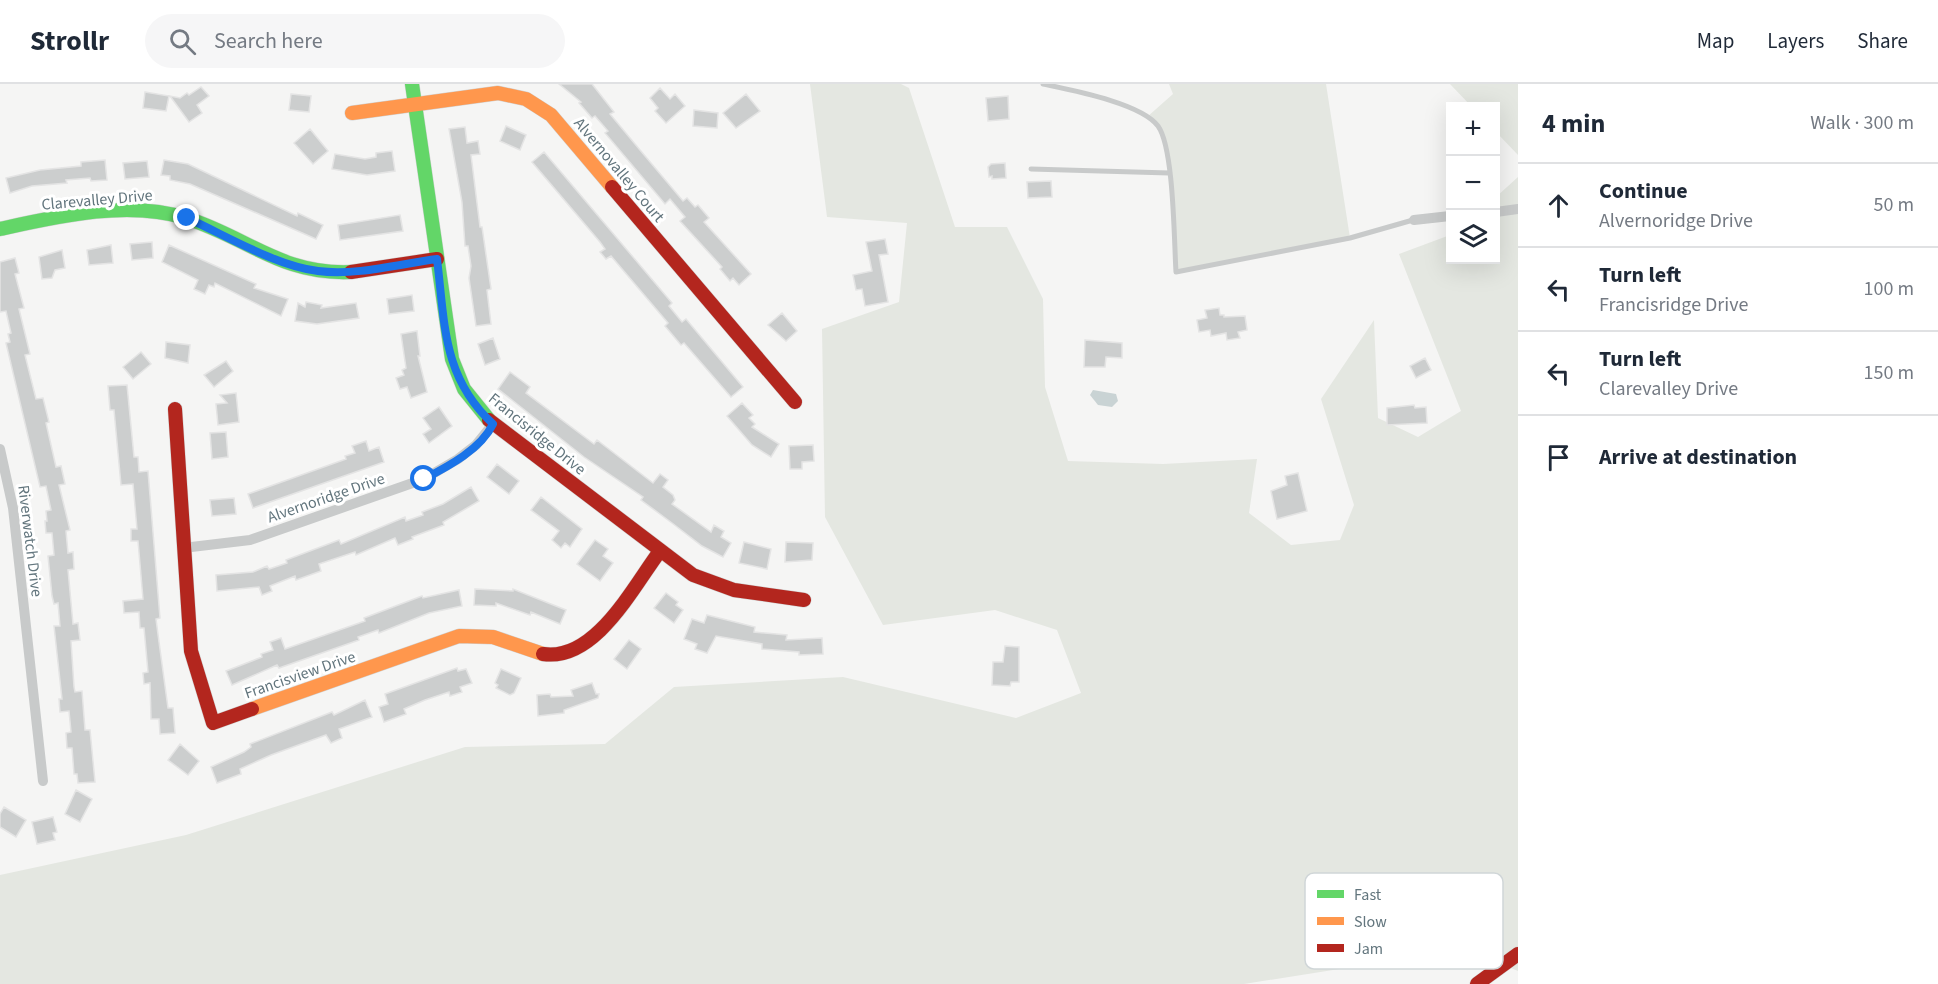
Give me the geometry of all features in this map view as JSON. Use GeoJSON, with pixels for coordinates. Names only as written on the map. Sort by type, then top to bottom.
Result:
{"type":"FeatureCollection","features":[{"type":"Feature","properties":{"kind":"street","name":"Francisridge Drive"},"geometry":{"type":"LineString","coordinates":[[412,84],[449,347],[456,374],[470,400],[493,424],[693,575],[729,591],[752,596],[804,600]]}},
{"type":"Feature","properties":{"kind":"street","name":"Alvernovalley Court"},"geometry":{"type":"LineString","coordinates":[[352,113],[498,93],[526,99],[545,111],[795,402]]}},
{"type":"Feature","properties":{"kind":"street"},"geometry":{"type":"LineString","coordinates":[[1500,211],[1518,208]]}},
{"type":"Feature","properties":{"kind":"street","name":"Clarevalley Drive"},"geometry":{"type":"LineString","coordinates":[[0,230],[54,219],[152,210],[187,218],[288,264],[320,272],[342,272],[437,259]]}},
{"type":"Feature","properties":{"kind":"street"},"geometry":{"type":"LineString","coordinates":[[1414,220],[1446,216]]}},
{"type":"Feature","properties":{"kind":"street","name":"Francisview Drive"},"geometry":{"type":"LineString","coordinates":[[175,409],[192,651],[213,723],[459,636],[495,637],[541,654],[552,655],[574,651],[593,638],[660,551]]}},
{"type":"Feature","properties":{"kind":"street","name":"Alvernoridge Drive"},"geometry":{"type":"LineString","coordinates":[[183,548],[250,540],[424,479],[458,459],[476,445],[493,424]]}},
{"type":"Feature","properties":{"kind":"street","name":"Riverwatch Drive"},"geometry":{"type":"LineString","coordinates":[[0,448],[3,480],[13,508],[43,781]]}},
{"type":"Feature","properties":{"kind":"street"},"geometry":{"type":"LineString","coordinates":[[1503,966],[1518,954]]}},
{"type":"Feature","properties":{"kind":"street"},"geometry":{"type":"LineString","coordinates":[[1481,983],[1499,969]]}},
{"type":"Feature","properties":{"kind":"lane"},"geometry":{"type":"LineString","coordinates":[[1043,84],[1096,95],[1147,117],[1158,126],[1167,147],[1176,272],[1350,238],[1414,220]]}},
{"type":"Feature","properties":{"kind":"lane"},"geometry":{"type":"LineString","coordinates":[[1031,169],[1169,173]]}},
{"type":"Feature","properties":{"kind":"shaded area"},"geometry":{"type":"Polygon","coordinates":[[[810,84],[901,84],[909,88],[955,227],[1007,227],[1043,299],[1045,387],[1068,461],[1163,464],[1257,459],[1249,513],[1291,545],[1340,540],[1354,505],[1321,399],[1374,320],[1378,418],[1418,437],[1461,411],[1399,254],[1446,236],[1446,264],[1500,264],[1500,193],[1518,177],[1518,971],[1503,965],[1503,873],[1305,873],[1305,969],[1339,969],[1244,984],[0,984],[0,875],[186,835],[465,747],[605,744],[674,687],[843,677],[1016,718],[1081,693],[1057,630],[995,610],[883,625],[825,517],[822,329],[899,302],[907,223],[827,217],[810,84]]]}},
{"type":"Feature","properties":{"kind":"shaded area"},"geometry":{"type":"Polygon","coordinates":[[[1169,84],[1326,84],[1350,238],[1176,272],[1167,147],[1158,126],[1147,117],[1173,94],[1169,84]]]}},
{"type":"Feature","properties":{"kind":"shaded area"},"geometry":{"type":"Polygon","coordinates":[[[1450,84],[1518,84],[1518,155],[1500,136],[1500,102],[1467,102],[1450,84]]]}},
{"type":"Feature","properties":{"kind":"shaded area"},"geometry":{"type":"Polygon","coordinates":[[[1093,390],[1116,394],[1118,401],[1112,407],[1098,405],[1090,395],[1093,390]]]}},
{"type":"Feature","properties":{"kind":"building"},"geometry":{"type":"Polygon","coordinates":[[[559,84],[592,84],[614,112],[610,114],[640,150],[683,201],[687,198],[695,207],[698,205],[709,218],[704,222],[751,274],[739,285],[733,278],[730,281],[720,269],[722,267],[680,221],[685,217],[670,199],[665,204],[605,133],[608,131],[595,116],[592,118],[579,103],[581,102],[559,84]]]}},
{"type":"Feature","properties":{"kind":"building"},"geometry":{"type":"Polygon","coordinates":[[[201,87],[209,96],[197,105],[202,113],[189,122],[170,96],[180,98],[201,87]]]}},
{"type":"Feature","properties":{"kind":"building"},"geometry":{"type":"Polygon","coordinates":[[[660,88],[670,99],[675,94],[685,106],[666,123],[655,111],[658,108],[650,98],[660,88]]]}},
{"type":"Feature","properties":{"kind":"building"},"geometry":{"type":"Polygon","coordinates":[[[145,92],[169,96],[166,111],[143,108],[145,92]]]}},
{"type":"Feature","properties":{"kind":"building"},"geometry":{"type":"Polygon","coordinates":[[[291,94],[311,96],[309,112],[289,110],[291,94]]]}},
{"type":"Feature","properties":{"kind":"building"},"geometry":{"type":"Polygon","coordinates":[[[746,94],[760,111],[736,128],[723,113],[746,94]]]}},
{"type":"Feature","properties":{"kind":"building"},"geometry":{"type":"Polygon","coordinates":[[[1008,96],[1009,119],[988,121],[986,98],[1008,96]]]}},
{"type":"Feature","properties":{"kind":"building"},"geometry":{"type":"Polygon","coordinates":[[[694,110],[718,113],[717,128],[693,126],[694,110]]]}},
{"type":"Feature","properties":{"kind":"building"},"geometry":{"type":"Polygon","coordinates":[[[506,126],[526,135],[520,150],[500,141],[506,126]]]}},
{"type":"Feature","properties":{"kind":"building"},"geometry":{"type":"Polygon","coordinates":[[[465,127],[467,143],[478,141],[480,154],[471,155],[491,289],[487,290],[491,324],[476,326],[469,278],[471,266],[468,246],[465,246],[462,202],[449,129],[465,127]]]}},
{"type":"Feature","properties":{"kind":"building"},"geometry":{"type":"Polygon","coordinates":[[[310,129],[328,151],[313,164],[294,143],[310,129]]]}},
{"type":"Feature","properties":{"kind":"building"},"geometry":{"type":"Polygon","coordinates":[[[392,151],[395,171],[367,175],[332,169],[335,154],[365,159],[376,157],[376,153],[392,151]]]}},
{"type":"Feature","properties":{"kind":"building"},"geometry":{"type":"Polygon","coordinates":[[[544,152],[672,303],[669,306],[682,322],[686,319],[743,387],[731,397],[684,343],[681,345],[665,326],[668,323],[611,256],[606,259],[600,252],[605,249],[600,242],[532,162],[544,152]]]}},
{"type":"Feature","properties":{"kind":"building"},"geometry":{"type":"Polygon","coordinates":[[[105,160],[107,180],[91,181],[90,178],[66,180],[67,183],[32,186],[10,193],[6,178],[40,170],[81,166],[81,162],[105,160]]]}},
{"type":"Feature","properties":{"kind":"building"},"geometry":{"type":"Polygon","coordinates":[[[164,160],[188,164],[297,216],[298,213],[323,225],[316,239],[190,184],[170,180],[170,176],[161,175],[164,160]]]}},
{"type":"Feature","properties":{"kind":"building"},"geometry":{"type":"Polygon","coordinates":[[[147,161],[149,177],[125,179],[123,163],[147,161]]]}},
{"type":"Feature","properties":{"kind":"building"},"geometry":{"type":"Polygon","coordinates":[[[1005,163],[1006,178],[992,179],[992,176],[989,177],[988,167],[991,164],[1005,163]]]}},
{"type":"Feature","properties":{"kind":"building"},"geometry":{"type":"Polygon","coordinates":[[[1051,181],[1052,197],[1028,198],[1027,182],[1051,181]]]}},
{"type":"Feature","properties":{"kind":"building"},"geometry":{"type":"Polygon","coordinates":[[[400,215],[403,231],[340,240],[338,225],[400,215]]]}},
{"type":"Feature","properties":{"kind":"building"},"geometry":{"type":"Polygon","coordinates":[[[885,239],[888,254],[879,255],[888,302],[865,306],[862,289],[856,290],[853,275],[872,271],[866,242],[885,239]]]}},
{"type":"Feature","properties":{"kind":"building"},"geometry":{"type":"Polygon","coordinates":[[[152,242],[153,258],[132,260],[130,244],[152,242]]]}},
{"type":"Feature","properties":{"kind":"building"},"geometry":{"type":"Polygon","coordinates":[[[111,245],[113,263],[89,265],[87,250],[111,245]]]}},
{"type":"Feature","properties":{"kind":"building"},"geometry":{"type":"Polygon","coordinates":[[[169,245],[256,284],[254,288],[288,299],[281,316],[215,283],[214,287],[209,285],[205,294],[194,289],[198,280],[162,262],[169,245]]]}},
{"type":"Feature","properties":{"kind":"building"},"geometry":{"type":"Polygon","coordinates":[[[62,250],[65,268],[55,270],[52,278],[42,279],[39,257],[62,250]]]}},
{"type":"Feature","properties":{"kind":"building"},"geometry":{"type":"Polygon","coordinates":[[[15,258],[19,273],[15,274],[24,308],[19,309],[30,354],[25,355],[36,399],[43,398],[56,467],[61,466],[65,484],[59,485],[70,530],[66,531],[68,553],[73,552],[74,569],[68,570],[73,624],[78,623],[80,640],[71,641],[74,687],[75,692],[82,691],[85,730],[90,730],[95,782],[78,783],[77,774],[74,774],[72,748],[67,748],[66,733],[71,732],[69,711],[60,712],[59,699],[62,699],[54,626],[60,626],[58,603],[54,604],[52,596],[48,556],[54,555],[52,533],[46,533],[45,521],[47,521],[46,511],[51,510],[46,486],[40,487],[6,343],[10,342],[8,334],[11,333],[6,311],[0,312],[0,262],[15,258]]]}},
{"type":"Feature","properties":{"kind":"building"},"geometry":{"type":"Polygon","coordinates":[[[412,295],[414,311],[389,314],[387,299],[412,295]]]}},
{"type":"Feature","properties":{"kind":"building"},"geometry":{"type":"Polygon","coordinates":[[[306,302],[322,305],[321,308],[356,303],[359,318],[317,324],[295,321],[298,303],[305,307],[306,302]]]}},
{"type":"Feature","properties":{"kind":"building"},"geometry":{"type":"Polygon","coordinates":[[[1219,308],[1220,315],[1224,317],[1245,316],[1247,330],[1238,332],[1240,338],[1227,340],[1226,333],[1211,336],[1210,330],[1199,332],[1197,320],[1207,318],[1205,310],[1219,308]]]}},
{"type":"Feature","properties":{"kind":"building"},"geometry":{"type":"Polygon","coordinates":[[[782,313],[797,331],[786,341],[768,325],[782,313]]]}},
{"type":"Feature","properties":{"kind":"building"},"geometry":{"type":"Polygon","coordinates":[[[417,331],[420,356],[418,356],[427,392],[411,398],[407,387],[400,389],[396,378],[404,375],[402,370],[406,368],[401,334],[417,331]]]}},
{"type":"Feature","properties":{"kind":"building"},"geometry":{"type":"Polygon","coordinates":[[[493,338],[500,359],[485,365],[478,344],[493,338]]]}},
{"type":"Feature","properties":{"kind":"building"},"geometry":{"type":"Polygon","coordinates":[[[1085,340],[1122,343],[1122,358],[1106,357],[1105,367],[1084,367],[1085,340]]]}},
{"type":"Feature","properties":{"kind":"building"},"geometry":{"type":"Polygon","coordinates":[[[166,342],[190,345],[188,363],[165,358],[166,342]]]}},
{"type":"Feature","properties":{"kind":"building"},"geometry":{"type":"Polygon","coordinates":[[[141,352],[151,364],[133,379],[123,367],[141,352]]]}},
{"type":"Feature","properties":{"kind":"building"},"geometry":{"type":"Polygon","coordinates":[[[1425,358],[1431,370],[1416,378],[1410,366],[1425,358]]]}},
{"type":"Feature","properties":{"kind":"building"},"geometry":{"type":"Polygon","coordinates":[[[226,361],[233,371],[214,387],[204,375],[226,361]]]}},
{"type":"Feature","properties":{"kind":"building"},"geometry":{"type":"Polygon","coordinates":[[[510,372],[530,387],[526,393],[594,444],[597,440],[653,483],[660,474],[668,480],[663,487],[673,495],[675,500],[672,504],[711,532],[714,525],[724,531],[721,537],[731,543],[723,557],[702,546],[641,500],[643,497],[584,457],[498,389],[510,372]]]}},
{"type":"Feature","properties":{"kind":"building"},"geometry":{"type":"Polygon","coordinates":[[[127,385],[134,457],[138,457],[139,472],[148,471],[160,618],[156,619],[168,708],[173,708],[175,733],[160,734],[159,719],[151,719],[150,683],[144,684],[143,673],[148,672],[144,628],[140,628],[139,612],[124,613],[123,601],[143,599],[138,541],[131,541],[131,529],[137,529],[133,484],[121,485],[114,410],[110,410],[108,386],[127,385]]]}},
{"type":"Feature","properties":{"kind":"building"},"geometry":{"type":"Polygon","coordinates":[[[236,393],[239,422],[218,425],[216,404],[227,403],[220,395],[236,393]]]}},
{"type":"Feature","properties":{"kind":"building"},"geometry":{"type":"Polygon","coordinates":[[[742,403],[753,415],[749,418],[755,424],[752,427],[779,444],[771,457],[752,445],[727,416],[742,403]]]}},
{"type":"Feature","properties":{"kind":"building"},"geometry":{"type":"Polygon","coordinates":[[[1414,405],[1415,408],[1426,407],[1427,423],[1387,425],[1387,408],[1414,405]]]}},
{"type":"Feature","properties":{"kind":"building"},"geometry":{"type":"Polygon","coordinates":[[[439,407],[452,426],[429,443],[423,434],[431,429],[423,418],[439,407]]]}},
{"type":"Feature","properties":{"kind":"building"},"geometry":{"type":"Polygon","coordinates":[[[226,432],[228,457],[212,459],[210,433],[226,432]]]}},
{"type":"Feature","properties":{"kind":"building"},"geometry":{"type":"Polygon","coordinates":[[[366,441],[369,451],[379,447],[384,462],[253,508],[248,494],[346,459],[345,456],[355,453],[352,446],[366,441]]]}},
{"type":"Feature","properties":{"kind":"building"},"geometry":{"type":"Polygon","coordinates":[[[813,445],[814,461],[802,462],[802,469],[790,469],[789,446],[813,445]]]}},
{"type":"Feature","properties":{"kind":"building"},"geometry":{"type":"Polygon","coordinates":[[[497,464],[519,481],[509,494],[487,477],[497,464]]]}},
{"type":"Feature","properties":{"kind":"building"},"geometry":{"type":"Polygon","coordinates":[[[1298,473],[1307,511],[1277,519],[1271,491],[1287,485],[1285,476],[1298,473]]]}},
{"type":"Feature","properties":{"kind":"building"},"geometry":{"type":"Polygon","coordinates":[[[471,487],[479,501],[443,522],[444,525],[412,537],[413,539],[398,545],[395,538],[356,555],[355,552],[319,564],[321,571],[296,580],[295,576],[270,586],[272,591],[262,595],[259,587],[217,591],[216,575],[253,572],[267,566],[269,569],[287,563],[286,560],[339,540],[341,544],[405,517],[406,521],[423,515],[422,512],[443,504],[471,487]]]}},
{"type":"Feature","properties":{"kind":"building"},"geometry":{"type":"Polygon","coordinates":[[[541,497],[582,529],[570,547],[565,543],[561,548],[552,540],[559,531],[531,510],[541,497]]]}},
{"type":"Feature","properties":{"kind":"building"},"geometry":{"type":"Polygon","coordinates":[[[234,498],[236,514],[212,516],[210,500],[234,498]]]}},
{"type":"Feature","properties":{"kind":"building"},"geometry":{"type":"Polygon","coordinates":[[[595,540],[608,549],[603,556],[613,563],[600,581],[577,564],[595,540]]]}},
{"type":"Feature","properties":{"kind":"building"},"geometry":{"type":"Polygon","coordinates":[[[744,542],[771,549],[767,569],[739,563],[744,542]]]}},
{"type":"Feature","properties":{"kind":"building"},"geometry":{"type":"Polygon","coordinates":[[[786,542],[813,543],[812,560],[785,562],[786,542]]]}},
{"type":"Feature","properties":{"kind":"building"},"geometry":{"type":"Polygon","coordinates":[[[475,589],[513,591],[513,589],[566,610],[560,624],[531,612],[530,615],[496,603],[496,606],[474,605],[475,589]]]}},
{"type":"Feature","properties":{"kind":"building"},"geometry":{"type":"Polygon","coordinates":[[[459,590],[462,606],[429,613],[379,633],[378,630],[358,637],[359,640],[279,668],[277,665],[232,685],[226,671],[262,657],[261,654],[273,650],[270,642],[281,638],[285,649],[365,621],[364,618],[422,596],[423,598],[459,590]]]}},
{"type":"Feature","properties":{"kind":"building"},"geometry":{"type":"Polygon","coordinates":[[[666,593],[678,602],[676,605],[683,610],[674,623],[654,608],[666,593]]]}},
{"type":"Feature","properties":{"kind":"building"},"geometry":{"type":"Polygon","coordinates":[[[707,615],[755,627],[754,632],[787,635],[786,640],[822,638],[823,654],[799,655],[799,652],[762,649],[762,644],[716,636],[707,653],[695,649],[697,644],[684,639],[692,619],[704,623],[707,615]]]}},
{"type":"Feature","properties":{"kind":"building"},"geometry":{"type":"Polygon","coordinates":[[[629,640],[641,649],[627,669],[614,659],[629,640]]]}},
{"type":"Feature","properties":{"kind":"building"},"geometry":{"type":"Polygon","coordinates":[[[1005,646],[1019,647],[1019,682],[1011,682],[1010,686],[992,685],[993,662],[1003,662],[1005,646]]]}},
{"type":"Feature","properties":{"kind":"building"},"geometry":{"type":"Polygon","coordinates":[[[457,668],[458,671],[466,669],[472,683],[460,687],[462,692],[450,696],[449,692],[425,700],[404,709],[406,714],[384,722],[379,707],[388,704],[385,694],[457,668]]]}},
{"type":"Feature","properties":{"kind":"building"},"geometry":{"type":"Polygon","coordinates":[[[501,669],[521,678],[514,693],[510,695],[496,688],[498,685],[495,683],[501,669]]]}},
{"type":"Feature","properties":{"kind":"building"},"geometry":{"type":"Polygon","coordinates":[[[592,683],[596,694],[599,694],[598,698],[564,710],[564,713],[538,716],[537,695],[573,696],[571,690],[592,683]]]}},
{"type":"Feature","properties":{"kind":"building"},"geometry":{"type":"Polygon","coordinates":[[[365,700],[372,717],[339,729],[342,738],[331,743],[326,735],[271,755],[240,769],[241,774],[217,783],[211,767],[244,752],[251,747],[250,744],[332,712],[334,715],[365,700]]]}},
{"type":"Feature","properties":{"kind":"building"},"geometry":{"type":"Polygon","coordinates":[[[180,744],[199,761],[188,775],[168,760],[180,744]]]}},
{"type":"Feature","properties":{"kind":"building"},"geometry":{"type":"Polygon","coordinates":[[[76,790],[92,799],[80,822],[65,814],[76,790]]]}},
{"type":"Feature","properties":{"kind":"building"},"geometry":{"type":"Polygon","coordinates":[[[4,807],[26,820],[16,837],[0,827],[0,814],[4,807]]]}},
{"type":"Feature","properties":{"kind":"building"},"geometry":{"type":"Polygon","coordinates":[[[53,817],[57,832],[53,833],[55,840],[37,844],[32,822],[53,817]]]}},
{"type":"Feature","properties":{"kind":"traffic: fast"},"geometry":{"type":"LineString","coordinates":[[412,84],[452,359],[464,389],[489,420]]}},
{"type":"Feature","properties":{"kind":"traffic: fast"},"geometry":{"type":"LineString","coordinates":[[0,229],[69,215],[140,210],[186,218],[304,268],[351,272]]}},
{"type":"Feature","properties":{"kind":"traffic: slow"},"geometry":{"type":"LineString","coordinates":[[352,113],[498,93],[526,99],[551,115],[612,187]]}},
{"type":"Feature","properties":{"kind":"traffic: slow"},"geometry":{"type":"LineString","coordinates":[[252,709],[459,636],[493,637],[543,654]]}},
{"type":"Feature","properties":{"kind":"traffic: jam"},"geometry":{"type":"LineString","coordinates":[[612,187],[795,402]]}},
{"type":"Feature","properties":{"kind":"traffic: jam"},"geometry":{"type":"LineString","coordinates":[[351,272],[437,259]]}},
{"type":"Feature","properties":{"kind":"traffic: jam"},"geometry":{"type":"LineString","coordinates":[[175,409],[191,651],[213,723],[252,709]]}},
{"type":"Feature","properties":{"kind":"traffic: jam"},"geometry":{"type":"LineString","coordinates":[[489,420],[693,575],[734,590],[804,600]]}},
{"type":"Feature","properties":{"kind":"traffic: jam"},"geometry":{"type":"LineString","coordinates":[[543,654],[562,653],[579,646],[596,634],[625,602],[660,551]]}},
{"type":"Feature","properties":{"kind":"traffic: jam"},"geometry":{"type":"LineString","coordinates":[[1503,965],[1518,954]]}},
{"type":"Feature","properties":{"kind":"traffic: jam"},"geometry":{"type":"LineString","coordinates":[[1477,984],[1498,969]]}},
{"type":"Feature","properties":{"kind":"route"},"geometry":{"type":"LineString","coordinates":[[187,218],[288,264],[320,272],[342,272],[437,259],[450,356],[456,374],[470,400],[493,424],[476,445],[458,459],[424,479]]}}]}
